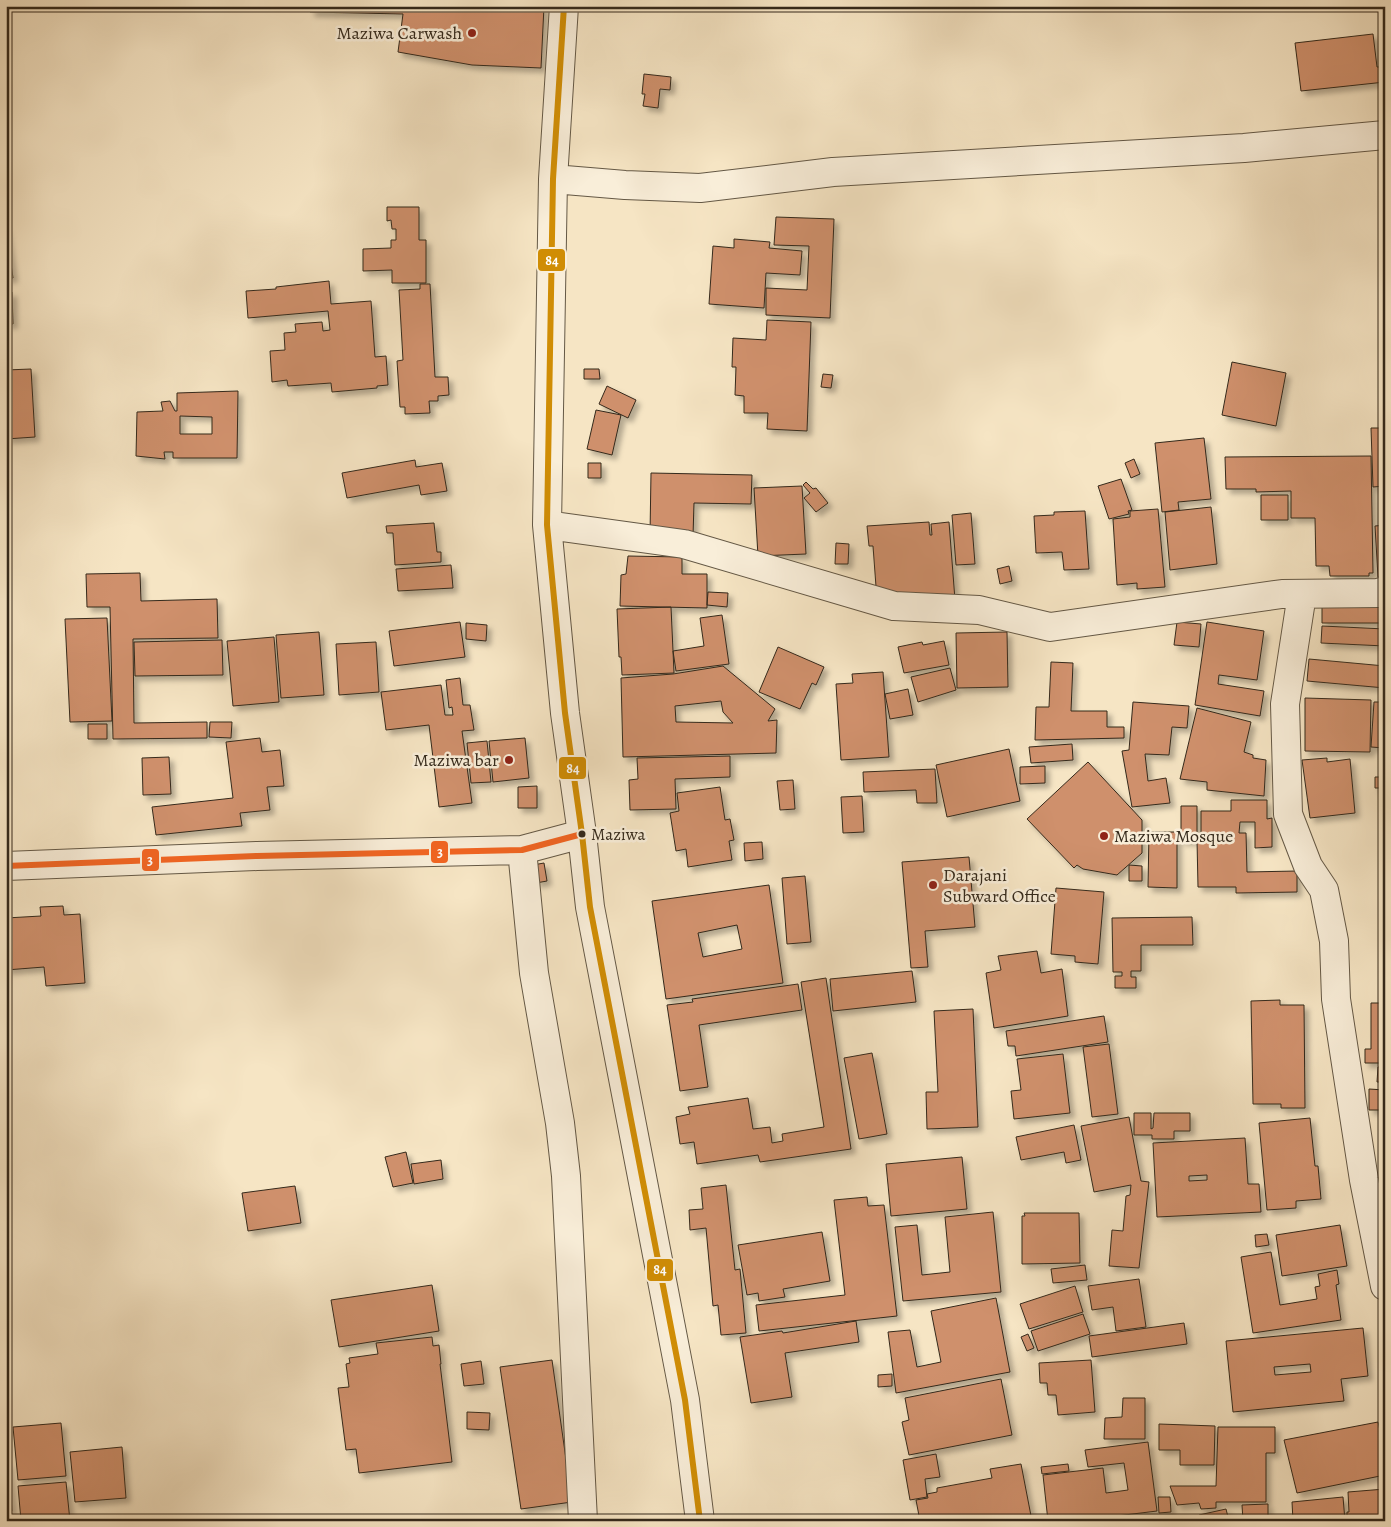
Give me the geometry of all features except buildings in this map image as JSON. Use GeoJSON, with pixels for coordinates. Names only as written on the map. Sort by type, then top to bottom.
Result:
{"type":"FeatureCollection","features":[{"type":"Feature","properties":{"kind":"street"},"geometry":{"type":"LineString","coordinates":[[564,6],[553,179],[547,525],[565,713],[590,907],[685,1400],[700,1521]]}},
{"type":"Feature","properties":{"kind":"street"},"geometry":{"type":"LineString","coordinates":[[553,179],[625,185],[700,188],[832,172],[1244,148],[1385,135]]}},
{"type":"Feature","properties":{"kind":"street"},"geometry":{"type":"LineString","coordinates":[[547,525],[684,544],[894,606],[979,610],[1050,626],[1282,594],[1378,593],[1385,591]]}},
{"type":"Feature","properties":{"kind":"street"},"geometry":{"type":"LineString","coordinates":[[1302,594],[1285,704],[1288,814],[1308,866],[1324,890],[1334,941],[1336,999],[1364,1180],[1385,1286]]}},
{"type":"Feature","properties":{"kind":"street"},"geometry":{"type":"LineString","coordinates":[[6,866],[257,856],[522,850],[582,834]]}},
{"type":"Feature","properties":{"kind":"street"},"geometry":{"type":"LineString","coordinates":[[522,850],[534,973],[560,1123],[566,1176],[583,1521]]}},
{"type":"Feature","properties":{"kind":"transit line","name":"84"},"geometry":{"type":"LineString","coordinates":[[564,6],[553,179],[547,525],[565,713],[590,907],[685,1400],[700,1521]]}},
{"type":"Feature","properties":{"kind":"transit line","name":"3"},"geometry":{"type":"LineString","coordinates":[[6,866],[257,856],[522,850],[582,834]]}},
{"type":"Feature","properties":{"kind":"place","name":"Maziwa Carwash"},"geometry":{"type":"Point","coordinates":[472,33]}},
{"type":"Feature","properties":{"kind":"place","name":"Maziwa bar"},"geometry":{"type":"Point","coordinates":[509,760]}},
{"type":"Feature","properties":{"kind":"place","name":"Maziwa"},"geometry":{"type":"Point","coordinates":[582,834]}},
{"type":"Feature","properties":{"kind":"place","name":"Maziwa Mosque"},"geometry":{"type":"Point","coordinates":[1104,836]}},
{"type":"Feature","properties":{"kind":"place","name":"Darajani Subward Office"},"geometry":{"type":"Point","coordinates":[933,885]}}]}
